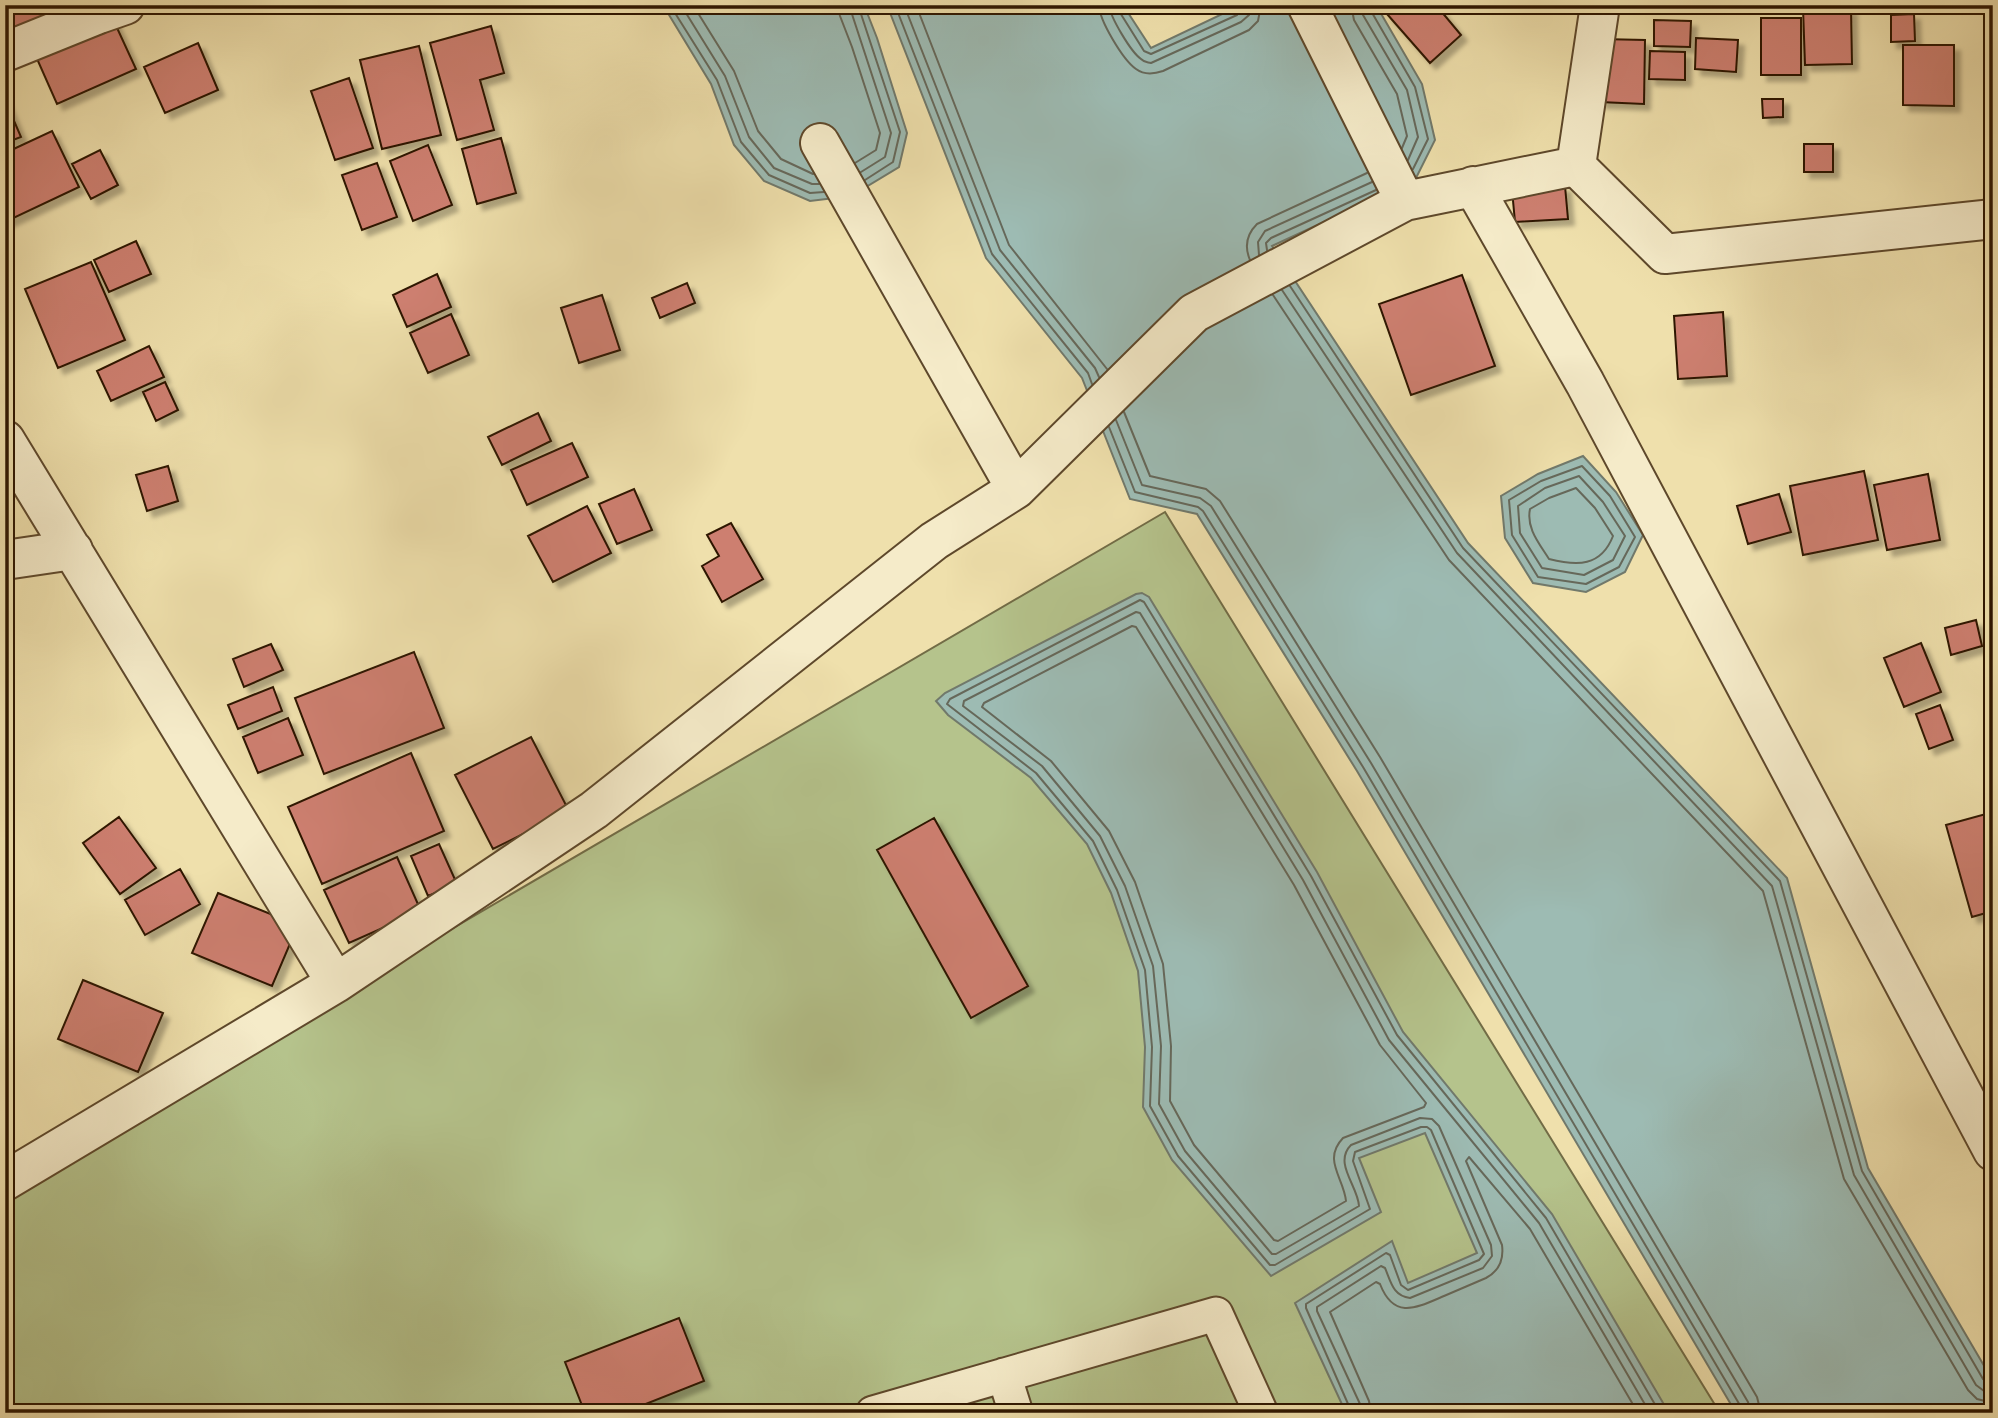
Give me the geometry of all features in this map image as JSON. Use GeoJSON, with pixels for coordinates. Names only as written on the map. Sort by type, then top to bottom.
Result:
{"type":"FeatureCollection","features":[{"type":"Feature","properties":{"kind":"street"},"geometry":{"type":"LineString","coordinates":[[5,52],[125,5]]}},
{"type":"Feature","properties":{"kind":"street"},"geometry":{"type":"LineString","coordinates":[[1307,5],[1405,201]]}},
{"type":"Feature","properties":{"kind":"street"},"geometry":{"type":"LineString","coordinates":[[1576,166],[1600,5]]}},
{"type":"Feature","properties":{"kind":"street"},"geometry":{"type":"LineString","coordinates":[[820,142],[1016,489]]}},
{"type":"Feature","properties":{"kind":"street"},"geometry":{"type":"LineString","coordinates":[[5,1181],[336,983],[594,810],[934,541],[1016,489],[1194,313],[1405,201],[1576,166]]}},
{"type":"Feature","properties":{"kind":"street"},"geometry":{"type":"LineString","coordinates":[[1576,166],[1665,254],[1993,219]]}},
{"type":"Feature","properties":{"kind":"street"},"geometry":{"type":"LineString","coordinates":[[1473,187],[1585,383],[1993,1151]]}},
{"type":"Feature","properties":{"kind":"street"},"geometry":{"type":"LineString","coordinates":[[5,440],[336,983]]}},
{"type":"Feature","properties":{"kind":"street"},"geometry":{"type":"LineString","coordinates":[[5,561],[73,550]]}},
{"type":"Feature","properties":{"kind":"street"},"geometry":{"type":"LineString","coordinates":[[873,1413],[1216,1314],[1261,1413]]}},
{"type":"Feature","properties":{"kind":"street"},"geometry":{"type":"LineString","coordinates":[[1004,1375],[1016,1413]]}},
{"type":"Feature","properties":{"kind":"green space"},"geometry":{"type":"Polygon","coordinates":[[[1165,512],[1720,1413],[5,1413],[5,1190],[1165,512]]]}},
{"type":"Feature","properties":{"kind":"water"},"geometry":{"type":"Polygon","coordinates":[[[663,5],[864,5],[907,133],[899,167],[851,196],[810,201],[764,181],[734,145],[711,84],[663,5]]]}},
{"type":"Feature","properties":{"kind":"water"},"geometry":{"type":"Polygon","coordinates":[[[887,5],[1123,5],[1151,48],[1241,5],[1376,5],[1422,84],[1435,140],[1415,180],[1272,246],[1468,543],[1787,878],[1868,1168],[1993,1381],[1993,1413],[1736,1413],[1357,771],[1197,514],[1130,499],[1082,378],[986,258],[887,5]]]}},
{"type":"Feature","properties":{"kind":"water"},"geometry":{"type":"Polygon","coordinates":[[[1583,456],[1616,492],[1643,535],[1625,572],[1586,592],[1533,583],[1505,538],[1501,496],[1538,474],[1583,456]]]}},
{"type":"Feature","properties":{"kind":"water"},"geometry":{"type":"Polygon","coordinates":[[[1142,593],[1149,597],[1317,872],[1403,1032],[1552,1214],[1669,1413],[1346,1413],[1295,1303],[1392,1241],[1408,1283],[1477,1253],[1425,1133],[1359,1158],[1381,1212],[1271,1276],[1172,1160],[1143,1107],[1145,1047],[1138,971],[1111,893],[1087,844],[1031,778],[948,715],[936,701],[945,693],[1142,593]]]}},
{"type":"Feature","properties":{"kind":"building"},"geometry":{"type":"Polygon","coordinates":[[[5,5],[41,5],[45,19],[5,31],[5,5]]]}},
{"type":"Feature","properties":{"kind":"building"},"geometry":{"type":"Polygon","coordinates":[[[1397,5],[1436,5],[1461,35],[1430,63],[1387,14],[1397,5]]]}},
{"type":"Feature","properties":{"kind":"building"},"geometry":{"type":"Polygon","coordinates":[[[1803,8],[1851,8],[1852,64],[1805,65],[1803,8]]]}},
{"type":"Feature","properties":{"kind":"building"},"geometry":{"type":"Polygon","coordinates":[[[1914,14],[1915,41],[1891,42],[1891,15],[1914,14]]]}},
{"type":"Feature","properties":{"kind":"building"},"geometry":{"type":"Polygon","coordinates":[[[112,17],[136,69],[57,104],[34,52],[112,17]]]}},
{"type":"Feature","properties":{"kind":"building"},"geometry":{"type":"Polygon","coordinates":[[[1761,18],[1801,18],[1801,75],[1761,75],[1761,18]]]}},
{"type":"Feature","properties":{"kind":"building"},"geometry":{"type":"Polygon","coordinates":[[[1654,20],[1691,21],[1690,47],[1654,46],[1654,20]]]}},
{"type":"Feature","properties":{"kind":"building"},"geometry":{"type":"Polygon","coordinates":[[[491,26],[504,73],[480,80],[494,130],[457,140],[430,43],[491,26]]]}},
{"type":"Feature","properties":{"kind":"building"},"geometry":{"type":"Polygon","coordinates":[[[1696,38],[1738,40],[1736,72],[1695,69],[1696,38]]]}},
{"type":"Feature","properties":{"kind":"building"},"geometry":{"type":"Polygon","coordinates":[[[1601,39],[1645,40],[1644,104],[1600,102],[1601,39]]]}},
{"type":"Feature","properties":{"kind":"building"},"geometry":{"type":"Polygon","coordinates":[[[198,43],[218,90],[165,113],[144,67],[198,43]]]}},
{"type":"Feature","properties":{"kind":"building"},"geometry":{"type":"Polygon","coordinates":[[[1903,45],[1954,45],[1954,106],[1903,105],[1903,45]]]}},
{"type":"Feature","properties":{"kind":"building"},"geometry":{"type":"Polygon","coordinates":[[[419,46],[441,135],[382,149],[360,60],[419,46]]]}},
{"type":"Feature","properties":{"kind":"building"},"geometry":{"type":"Polygon","coordinates":[[[1650,51],[1685,52],[1685,80],[1649,79],[1650,51]]]}},
{"type":"Feature","properties":{"kind":"building"},"geometry":{"type":"Polygon","coordinates":[[[349,78],[373,148],[335,160],[311,91],[349,78]]]}},
{"type":"Feature","properties":{"kind":"building"},"geometry":{"type":"Polygon","coordinates":[[[1762,99],[1783,99],[1783,117],[1763,118],[1762,99]]]}},
{"type":"Feature","properties":{"kind":"building"},"geometry":{"type":"Polygon","coordinates":[[[5,100],[21,137],[5,143],[5,100]]]}},
{"type":"Feature","properties":{"kind":"building"},"geometry":{"type":"Polygon","coordinates":[[[52,131],[79,187],[5,222],[5,153],[52,131]]]}},
{"type":"Feature","properties":{"kind":"building"},"geometry":{"type":"Polygon","coordinates":[[[501,138],[516,193],[477,204],[462,149],[501,138]]]}},
{"type":"Feature","properties":{"kind":"building"},"geometry":{"type":"Polygon","coordinates":[[[1804,144],[1833,144],[1833,172],[1804,172],[1804,144]]]}},
{"type":"Feature","properties":{"kind":"building"},"geometry":{"type":"Polygon","coordinates":[[[428,145],[452,205],[413,221],[390,161],[428,145]]]}},
{"type":"Feature","properties":{"kind":"building"},"geometry":{"type":"Polygon","coordinates":[[[100,150],[118,185],[91,199],[72,164],[100,150]]]}},
{"type":"Feature","properties":{"kind":"building"},"geometry":{"type":"Polygon","coordinates":[[[377,163],[397,217],[362,230],[342,175],[377,163]]]}},
{"type":"Feature","properties":{"kind":"building"},"geometry":{"type":"Polygon","coordinates":[[[1565,186],[1568,219],[1515,222],[1512,190],[1565,186]]]}},
{"type":"Feature","properties":{"kind":"building"},"geometry":{"type":"Polygon","coordinates":[[[136,241],[151,274],[109,292],[94,260],[136,241]]]}},
{"type":"Feature","properties":{"kind":"building"},"geometry":{"type":"Polygon","coordinates":[[[91,262],[125,340],[58,368],[25,289],[91,262]]]}},
{"type":"Feature","properties":{"kind":"building"},"geometry":{"type":"Polygon","coordinates":[[[437,274],[451,307],[407,327],[393,295],[437,274]]]}},
{"type":"Feature","properties":{"kind":"building"},"geometry":{"type":"Polygon","coordinates":[[[1462,275],[1495,366],[1411,395],[1379,304],[1462,275]]]}},
{"type":"Feature","properties":{"kind":"building"},"geometry":{"type":"Polygon","coordinates":[[[687,283],[695,303],[660,318],[652,298],[687,283]]]}},
{"type":"Feature","properties":{"kind":"building"},"geometry":{"type":"Polygon","coordinates":[[[602,295],[620,350],[579,363],[561,308],[602,295]]]}},
{"type":"Feature","properties":{"kind":"building"},"geometry":{"type":"Polygon","coordinates":[[[1723,312],[1727,376],[1678,379],[1674,316],[1723,312]]]}},
{"type":"Feature","properties":{"kind":"building"},"geometry":{"type":"Polygon","coordinates":[[[451,314],[469,355],[428,373],[410,333],[451,314]]]}},
{"type":"Feature","properties":{"kind":"building"},"geometry":{"type":"Polygon","coordinates":[[[149,346],[164,377],[111,401],[97,371],[149,346]]]}},
{"type":"Feature","properties":{"kind":"building"},"geometry":{"type":"Polygon","coordinates":[[[165,382],[178,410],[156,421],[143,392],[165,382]]]}},
{"type":"Feature","properties":{"kind":"building"},"geometry":{"type":"Polygon","coordinates":[[[538,413],[551,441],[502,465],[488,437],[538,413]]]}},
{"type":"Feature","properties":{"kind":"building"},"geometry":{"type":"Polygon","coordinates":[[[572,443],[588,477],[527,505],[511,470],[572,443]]]}},
{"type":"Feature","properties":{"kind":"building"},"geometry":{"type":"Polygon","coordinates":[[[168,466],[178,501],[147,511],[136,475],[168,466]]]}},
{"type":"Feature","properties":{"kind":"building"},"geometry":{"type":"Polygon","coordinates":[[[1864,471],[1878,540],[1803,555],[1790,486],[1864,471]]]}},
{"type":"Feature","properties":{"kind":"building"},"geometry":{"type":"Polygon","coordinates":[[[1928,474],[1940,540],[1887,550],[1874,485],[1928,474]]]}},
{"type":"Feature","properties":{"kind":"building"},"geometry":{"type":"Polygon","coordinates":[[[634,489],[652,530],[617,544],[599,504],[634,489]]]}},
{"type":"Feature","properties":{"kind":"building"},"geometry":{"type":"Polygon","coordinates":[[[1779,494],[1791,532],[1748,544],[1737,506],[1779,494]]]}},
{"type":"Feature","properties":{"kind":"building"},"geometry":{"type":"Polygon","coordinates":[[[587,506],[611,553],[553,582],[528,536],[587,506]]]}},
{"type":"Feature","properties":{"kind":"building"},"geometry":{"type":"Polygon","coordinates":[[[731,523],[763,579],[722,602],[702,566],[719,556],[707,535],[731,523]]]}},
{"type":"Feature","properties":{"kind":"building"},"geometry":{"type":"Polygon","coordinates":[[[1976,620],[1982,646],[1951,655],[1945,628],[1976,620]]]}},
{"type":"Feature","properties":{"kind":"building"},"geometry":{"type":"Polygon","coordinates":[[[1921,643],[1941,692],[1904,707],[1884,658],[1921,643]]]}},
{"type":"Feature","properties":{"kind":"building"},"geometry":{"type":"Polygon","coordinates":[[[271,644],[283,670],[244,687],[233,659],[271,644]]]}},
{"type":"Feature","properties":{"kind":"building"},"geometry":{"type":"Polygon","coordinates":[[[414,652],[444,728],[324,774],[295,698],[414,652]]]}},
{"type":"Feature","properties":{"kind":"building"},"geometry":{"type":"Polygon","coordinates":[[[273,687],[282,711],[238,729],[228,705],[273,687]]]}},
{"type":"Feature","properties":{"kind":"building"},"geometry":{"type":"Polygon","coordinates":[[[1940,705],[1953,740],[1929,749],[1916,714],[1940,705]]]}},
{"type":"Feature","properties":{"kind":"building"},"geometry":{"type":"Polygon","coordinates":[[[288,718],[303,755],[258,773],[243,737],[288,718]]]}},
{"type":"Feature","properties":{"kind":"building"},"geometry":{"type":"Polygon","coordinates":[[[531,737],[569,811],[493,849],[455,775],[531,737]]]}},
{"type":"Feature","properties":{"kind":"building"},"geometry":{"type":"Polygon","coordinates":[[[411,753],[444,831],[322,884],[288,807],[411,753]]]}},
{"type":"Feature","properties":{"kind":"building"},"geometry":{"type":"Polygon","coordinates":[[[1993,812],[1993,911],[1972,917],[1946,825],[1993,812]]]}},
{"type":"Feature","properties":{"kind":"building"},"geometry":{"type":"Polygon","coordinates":[[[119,817],[156,868],[120,894],[83,843],[119,817]]]}},
{"type":"Feature","properties":{"kind":"building"},"geometry":{"type":"Polygon","coordinates":[[[934,818],[1028,986],[971,1018],[877,850],[934,818]]]}},
{"type":"Feature","properties":{"kind":"building"},"geometry":{"type":"Polygon","coordinates":[[[439,844],[457,884],[428,896],[411,856],[439,844]]]}},
{"type":"Feature","properties":{"kind":"building"},"geometry":{"type":"Polygon","coordinates":[[[397,857],[421,911],[349,943],[324,890],[397,857]]]}},
{"type":"Feature","properties":{"kind":"building"},"geometry":{"type":"Polygon","coordinates":[[[180,869],[200,904],[145,935],[125,900],[180,869]]]}},
{"type":"Feature","properties":{"kind":"building"},"geometry":{"type":"Polygon","coordinates":[[[218,893],[298,925],[272,986],[192,953],[218,893]]]}},
{"type":"Feature","properties":{"kind":"building"},"geometry":{"type":"Polygon","coordinates":[[[83,980],[163,1013],[138,1072],[58,1039],[83,980]]]}},
{"type":"Feature","properties":{"kind":"building"},"geometry":{"type":"Polygon","coordinates":[[[679,1318],[704,1381],[623,1413],[585,1413],[565,1362],[679,1318]]]}}]}
